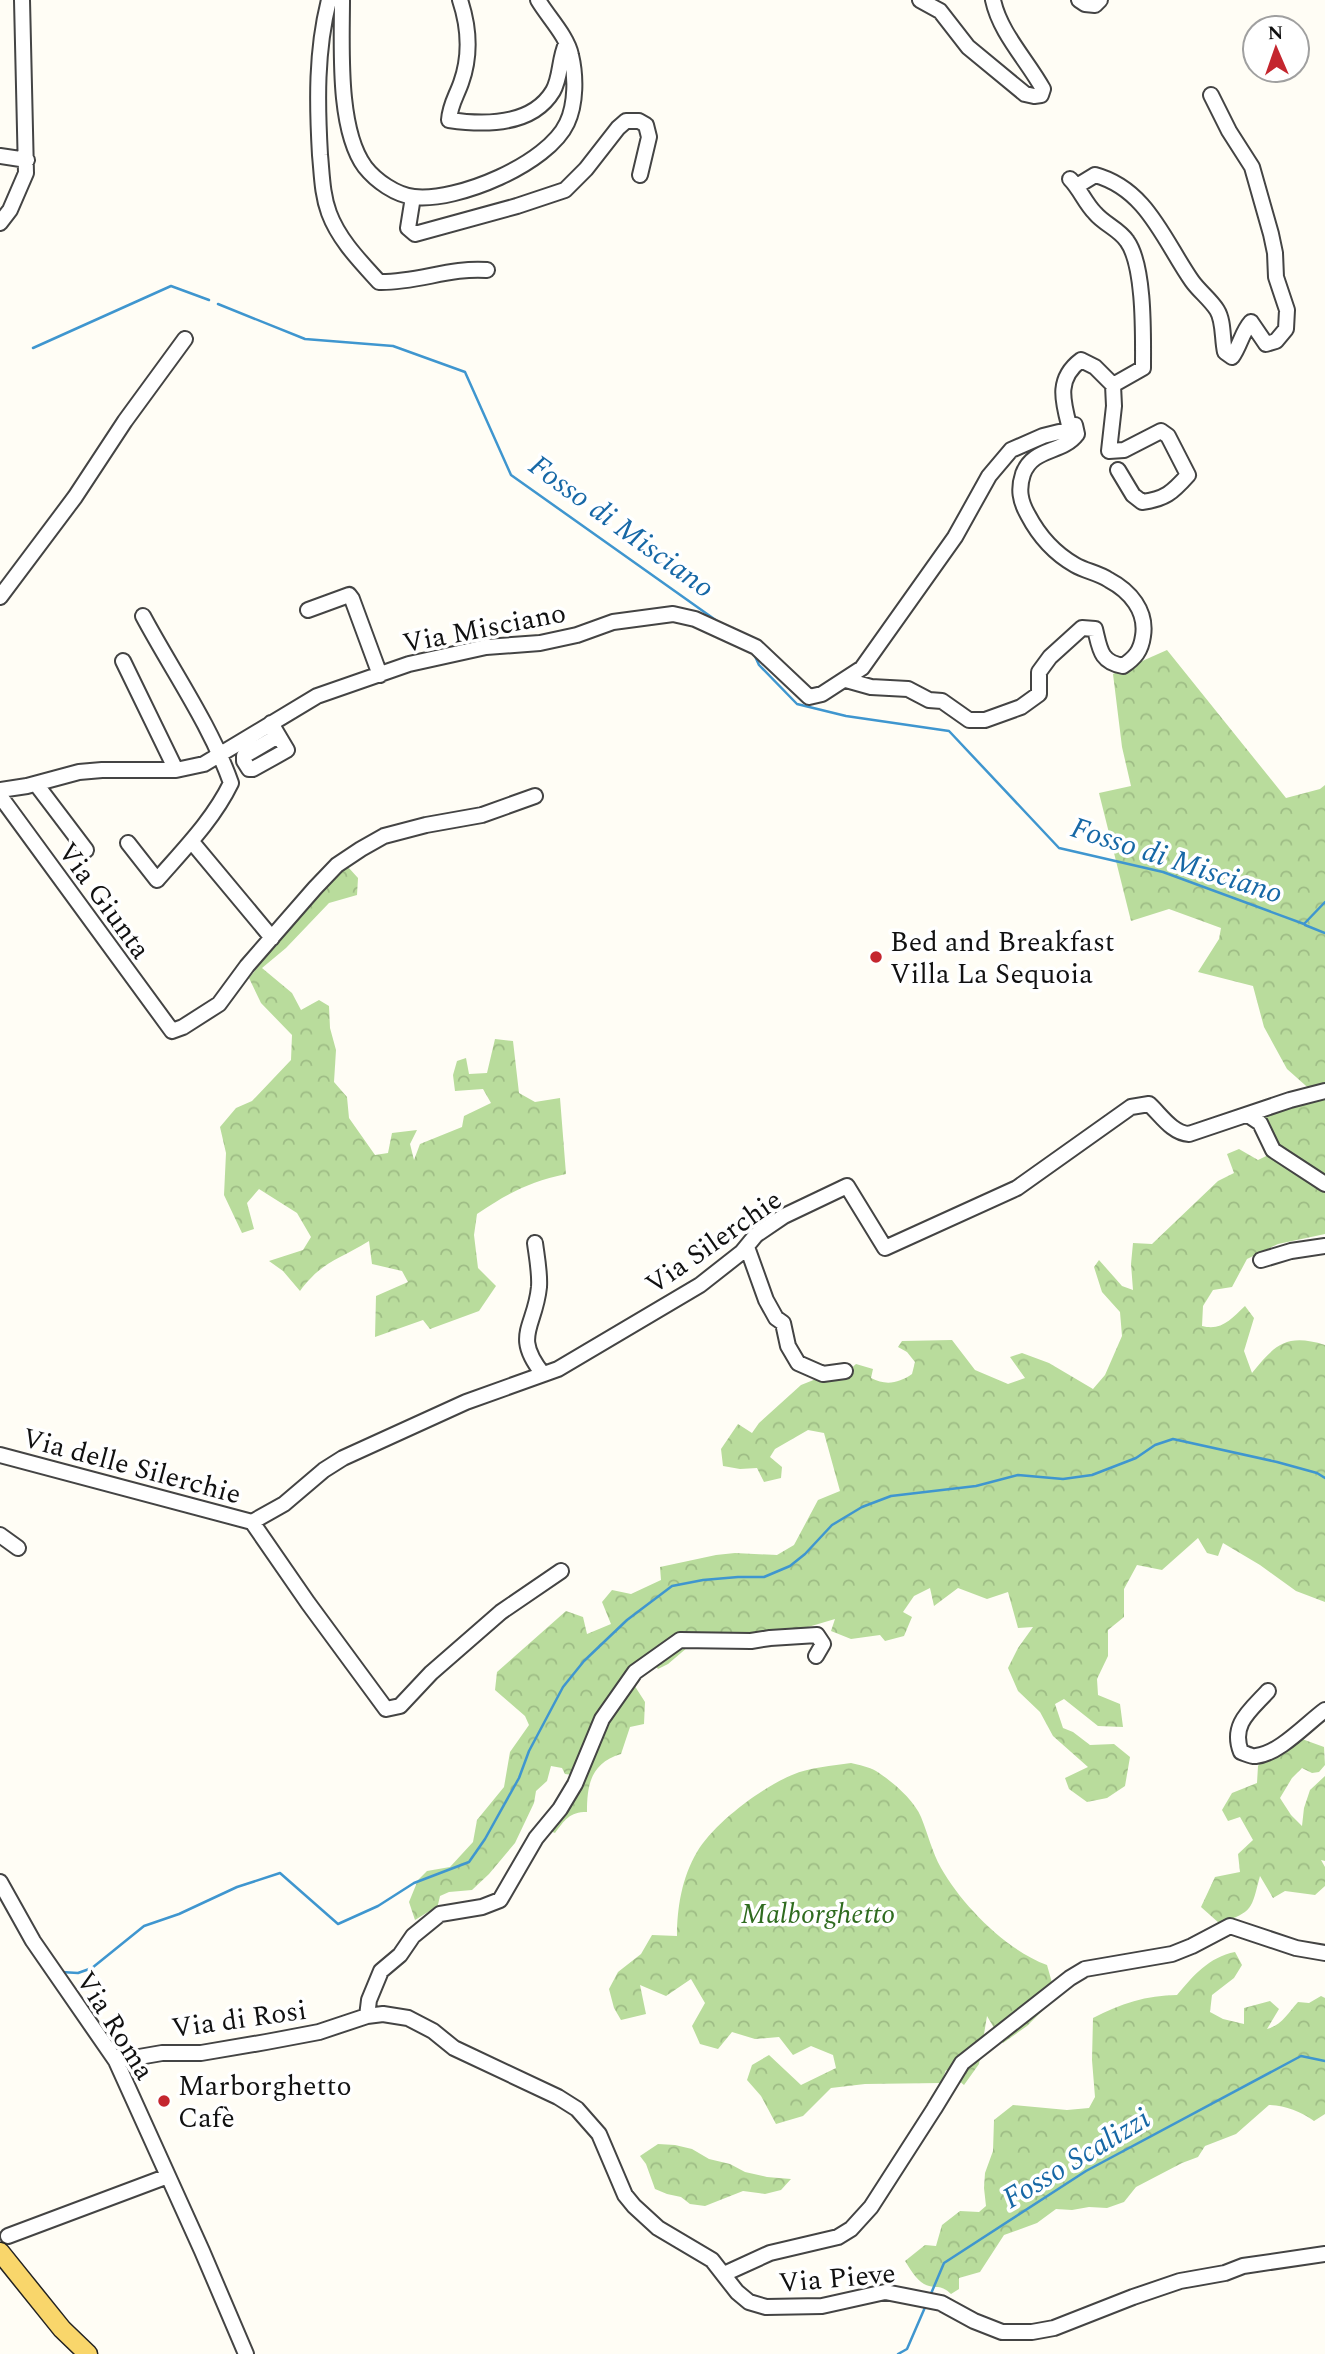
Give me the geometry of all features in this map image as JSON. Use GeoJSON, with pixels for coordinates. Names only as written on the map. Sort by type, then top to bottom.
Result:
{"type":"FeatureCollection","features":[{"type":"Feature","properties":{"kind":"main road"},"geometry":{"type":"LineString","coordinates":[[4,2244],[62,2329],[88,2354]]}},
{"type":"Feature","properties":{"kind":"street"},"geometry":{"type":"LineString","coordinates":[[0,223],[10,209],[26,173],[22,0]]}},
{"type":"Feature","properties":{"kind":"street"},"geometry":{"type":"LineString","coordinates":[[329,0],[319,48],[320,146],[323,193],[329,214],[339,232],[352,252],[379,282],[411,280],[472,269],[486,270]]}},
{"type":"Feature","properties":{"kind":"street"},"geometry":{"type":"LineString","coordinates":[[342,0],[344,99],[351,137],[364,166],[383,185],[412,197],[439,196],[496,180],[519,167],[555,140],[566,126],[573,108],[571,53],[538,0]]}},
{"type":"Feature","properties":{"kind":"street"},"geometry":{"type":"LineString","coordinates":[[460,0],[466,18],[466,64],[461,85],[450,105],[449,120],[495,123],[536,110],[552,93],[557,80],[560,56],[566,44]]}},
{"type":"Feature","properties":{"kind":"street"},"geometry":{"type":"LineString","coordinates":[[920,0],[940,11],[968,47],[1024,94],[1041,95],[1043,89],[996,13],[993,0]]}},
{"type":"Feature","properties":{"kind":"street"},"geometry":{"type":"LineString","coordinates":[[1079,0],[1095,5],[1100,0]]}},
{"type":"Feature","properties":{"kind":"street"},"geometry":{"type":"LineString","coordinates":[[1113,385],[1143,368],[1142,308],[1135,258],[1127,241],[1096,215],[1073,182],[1095,175],[1128,189],[1145,208],[1193,283],[1218,310],[1225,352],[1232,357],[1241,344],[1245,328],[1251,322],[1266,344],[1276,341],[1286,329],[1287,310],[1276,277],[1275,253],[1265,208],[1252,167],[1229,131],[1211,95]]}},
{"type":"Feature","properties":{"kind":"street"},"geometry":{"type":"LineString","coordinates":[[412,197],[408,228],[415,234],[565,190],[626,121],[639,121],[646,125],[649,137],[640,176]]}},
{"type":"Feature","properties":{"kind":"street"},"geometry":{"type":"LineString","coordinates":[[0,156],[27,160]]}},
{"type":"Feature","properties":{"kind":"street"},"geometry":{"type":"LineString","coordinates":[[0,597],[67,508],[132,410],[185,339]]}},
{"type":"Feature","properties":{"kind":"street"},"geometry":{"type":"LineString","coordinates":[[846,680],[871,687],[908,689],[929,700],[942,701],[969,720],[985,720],[1021,707],[1040,694],[1039,672],[1050,657],[1082,628],[1095,629],[1101,654],[1112,664],[1123,666],[1134,659],[1140,651],[1144,628],[1135,600],[1110,580],[1075,566],[1037,533],[1024,508],[1019,489],[1024,470],[1042,451],[1070,442],[1077,434],[1075,425],[1069,425],[1063,403],[1063,385],[1071,367],[1081,360],[1095,368],[1113,385],[1114,407],[1109,451],[1124,450],[1161,431],[1168,436],[1188,475],[1178,487],[1160,499],[1142,502],[1133,495],[1118,470]]}},
{"type":"Feature","properties":{"kind":"street","name":"Via Misciano"},"geometry":{"type":"LineString","coordinates":[[0,790],[36,784],[79,772],[176,770],[204,764],[228,749],[275,730],[317,696],[409,664],[486,647],[540,643],[577,635],[613,622],[673,614],[695,619],[756,648],[808,696],[822,694],[862,668],[955,537],[989,476],[1011,450],[1043,436],[1066,432],[1069,425]]}},
{"type":"Feature","properties":{"kind":"street"},"geometry":{"type":"LineString","coordinates":[[308,610],[349,595],[380,675]]}},
{"type":"Feature","properties":{"kind":"street"},"geometry":{"type":"LineString","coordinates":[[128,843],[157,880],[192,842],[225,796],[231,783],[221,755],[204,722],[142,616]]}},
{"type":"Feature","properties":{"kind":"street"},"geometry":{"type":"LineString","coordinates":[[123,661],[176,770]]}},
{"type":"Feature","properties":{"kind":"street"},"geometry":{"type":"LineString","coordinates":[[36,784],[86,850]]}},
{"type":"Feature","properties":{"kind":"street","name":"Via Giunta"},"geometry":{"type":"LineString","coordinates":[[0,796],[172,1031],[219,1004],[272,938]]}},
{"type":"Feature","properties":{"kind":"street"},"geometry":{"type":"LineString","coordinates":[[192,842],[272,938],[337,865],[384,836],[482,815],[535,796]]}},
{"type":"Feature","properties":{"kind":"street","name":"Via Silerchie"},"geometry":{"type":"LineString","coordinates":[[252,1522],[284,1504],[324,1470],[343,1458],[466,1402],[558,1369],[682,1297],[747,1247],[756,1235],[785,1216],[847,1186],[885,1248],[1017,1188],[1131,1107],[1149,1104],[1174,1129],[1181,1134],[1189,1134],[1325,1091]]}},
{"type":"Feature","properties":{"kind":"street"},"geometry":{"type":"LineString","coordinates":[[1248,1115],[1260,1123],[1273,1150],[1325,1184]]}},
{"type":"Feature","properties":{"kind":"street"},"geometry":{"type":"LineString","coordinates":[[535,1243],[540,1283],[528,1327],[527,1350],[543,1374]]}},
{"type":"Feature","properties":{"kind":"street"},"geometry":{"type":"LineString","coordinates":[[747,1247],[766,1300],[776,1318],[783,1323],[788,1346],[798,1363],[823,1374],[845,1371]]}},
{"type":"Feature","properties":{"kind":"street"},"geometry":{"type":"LineString","coordinates":[[1261,1260],[1291,1251],[1325,1247]]}},
{"type":"Feature","properties":{"kind":"street","name":"Via delle Silerchie"},"geometry":{"type":"LineString","coordinates":[[0,1455],[252,1522]]}},
{"type":"Feature","properties":{"kind":"street"},"geometry":{"type":"LineString","coordinates":[[252,1522],[386,1709],[400,1706],[432,1673],[501,1612],[561,1571]]}},
{"type":"Feature","properties":{"kind":"street"},"geometry":{"type":"LineString","coordinates":[[0,1535],[18,1548]]}},
{"type":"Feature","properties":{"kind":"street"},"geometry":{"type":"LineString","coordinates":[[367,2016],[369,2000],[381,1971],[400,1955],[413,1936],[440,1914],[473,1909],[500,1900],[536,1838],[561,1809],[575,1784],[601,1719],[635,1672],[680,1640],[751,1641],[817,1635],[823,1644],[816,1656]]}},
{"type":"Feature","properties":{"kind":"street"},"geometry":{"type":"LineString","coordinates":[[1268,1691],[1239,1724],[1237,1741],[1241,1752],[1255,1757],[1269,1752],[1291,1738],[1325,1710]]}},
{"type":"Feature","properties":{"kind":"street","name":"Via Roma"},"geometry":{"type":"LineString","coordinates":[[0,1882],[33,1941],[116,2061],[246,2354]]}},
{"type":"Feature","properties":{"kind":"street"},"geometry":{"type":"LineString","coordinates":[[724,2274],[770,2253],[838,2237],[851,2229],[871,2207],[961,2063],[1044,1997],[1085,1969],[1172,1954],[1192,1947],[1230,1926],[1296,1948],[1325,1953]]}},
{"type":"Feature","properties":{"kind":"street","name":"Via Pieve"},"geometry":{"type":"LineString","coordinates":[[367,2016],[383,2014],[408,2018],[433,2031],[454,2048],[558,2097],[577,2109],[598,2134],[625,2195],[634,2206],[658,2228],[712,2260],[737,2292],[749,2302],[766,2308],[822,2306],[885,2292],[941,2303],[1002,2332],[1032,2332],[1054,2328],[1180,2281],[1224,2273],[1243,2266],[1325,2254]]}},
{"type":"Feature","properties":{"kind":"street","name":"Via di Rosi"},"geometry":{"type":"LineString","coordinates":[[116,2061],[162,2053],[201,2053],[266,2042],[318,2032],[367,2016]]}},
{"type":"Feature","properties":{"kind":"street"},"geometry":{"type":"LineString","coordinates":[[4,2244],[168,2176]]}},
{"type":"Feature","properties":{"kind":"green space"},"geometry":{"type":"Polygon","coordinates":[[[1167,650],[1286,798],[1320,789],[1325,785],[1325,1234],[1278,1244],[1247,1259],[1232,1287],[1213,1290],[1203,1306],[1202,1326],[1221,1325],[1245,1306],[1254,1318],[1244,1351],[1252,1373],[1282,1344],[1300,1340],[1325,1345],[1325,1602],[1296,1591],[1223,1543],[1218,1556],[1207,1553],[1198,1538],[1162,1570],[1137,1565],[1124,1589],[1124,1617],[1108,1630],[1108,1656],[1097,1679],[1098,1695],[1120,1704],[1123,1727],[1098,1726],[1064,1699],[1055,1704],[1063,1728],[1090,1745],[1114,1744],[1130,1757],[1125,1786],[1107,1798],[1087,1802],[1069,1789],[1065,1778],[1088,1767],[1053,1736],[1040,1712],[1018,1691],[1008,1668],[1033,1627],[1018,1628],[1008,1592],[987,1599],[958,1588],[934,1606],[930,1588],[914,1596],[903,1612],[912,1617],[904,1636],[885,1641],[880,1635],[851,1639],[831,1631],[835,1619],[798,1630],[688,1647],[658,1669],[648,1657],[629,1677],[645,1702],[644,1724],[630,1727],[621,1754],[597,1769],[588,1792],[587,1812],[572,1815],[555,1833],[543,1828],[572,1775],[565,1774],[562,1768],[551,1766],[547,1781],[536,1791],[534,1803],[515,1843],[489,1874],[472,1890],[449,1892],[440,1896],[437,1909],[415,1920],[409,1902],[418,1880],[427,1871],[450,1867],[473,1842],[477,1820],[504,1787],[510,1752],[529,1725],[525,1716],[495,1690],[497,1672],[566,1611],[583,1617],[587,1634],[611,1624],[602,1602],[612,1590],[631,1594],[661,1580],[660,1567],[735,1553],[777,1555],[794,1545],[818,1500],[840,1491],[824,1433],[808,1430],[775,1449],[770,1457],[782,1467],[781,1478],[764,1482],[757,1468],[723,1466],[721,1449],[738,1424],[752,1433],[759,1423],[801,1385],[816,1379],[843,1376],[856,1364],[873,1369],[871,1378],[882,1382],[907,1377],[912,1374],[915,1362],[907,1352],[898,1347],[902,1341],[952,1340],[975,1370],[1008,1384],[1025,1378],[1010,1357],[1022,1353],[1049,1363],[1093,1389],[1105,1375],[1122,1336],[1120,1312],[1102,1292],[1094,1267],[1099,1260],[1122,1286],[1133,1290],[1133,1243],[1152,1244],[1218,1181],[1234,1173],[1227,1154],[1239,1149],[1258,1160],[1277,1151],[1261,1116],[1314,1093],[1287,1069],[1264,1027],[1253,986],[1198,972],[1219,939],[1221,928],[1169,909],[1131,921],[1099,793],[1131,786],[1122,747],[1113,674],[1167,650]]]}},
{"type":"Feature","properties":{"kind":"green space"},"geometry":{"type":"Polygon","coordinates":[[[338,856],[358,878],[357,895],[329,903],[286,948],[262,968],[292,993],[301,1010],[319,1000],[329,1006],[330,1028],[336,1050],[334,1082],[347,1097],[349,1118],[375,1155],[388,1153],[392,1133],[417,1130],[410,1144],[414,1160],[420,1144],[462,1127],[464,1116],[491,1103],[483,1089],[455,1091],[453,1075],[457,1061],[466,1058],[469,1074],[487,1073],[495,1039],[513,1041],[519,1093],[535,1102],[560,1098],[566,1174],[519,1189],[477,1214],[474,1235],[478,1268],[496,1286],[479,1311],[430,1329],[423,1320],[375,1337],[376,1296],[408,1282],[402,1271],[372,1264],[369,1241],[332,1261],[316,1273],[300,1291],[283,1271],[269,1261],[303,1250],[311,1237],[297,1213],[259,1189],[247,1203],[254,1229],[242,1233],[224,1195],[226,1153],[220,1127],[236,1108],[252,1101],[291,1060],[292,1035],[261,1003],[249,978],[302,913],[315,875],[338,856]]]}},
{"type":"Feature","properties":{"kind":"green space"},"geometry":{"type":"Polygon","coordinates":[[[1302,1739],[1324,1747],[1325,1765],[1319,1772],[1312,1773],[1302,1768],[1292,1778],[1280,1798],[1302,1826],[1310,1790],[1325,1776],[1325,1861],[1321,1860],[1325,1867],[1325,1886],[1315,1895],[1285,1891],[1273,1898],[1260,1876],[1249,1908],[1239,1916],[1219,1923],[1201,1907],[1215,1877],[1240,1872],[1238,1854],[1253,1840],[1240,1817],[1228,1821],[1222,1810],[1232,1793],[1257,1783],[1258,1766],[1271,1746],[1302,1739]]]}},
{"type":"Feature","properties":{"kind":"green space","name":"Malborghetto"},"geometry":{"type":"Polygon","coordinates":[[[851,1763],[876,1771],[908,1798],[921,1817],[941,1868],[961,1897],[987,1925],[1016,1949],[1047,1965],[1056,1997],[1027,2026],[1003,2043],[987,2016],[979,2064],[964,2085],[946,2070],[941,2083],[865,2084],[831,2088],[803,2116],[776,2124],[761,2096],[747,2080],[752,2065],[769,2055],[801,2085],[836,2068],[833,2055],[811,2046],[793,2055],[779,2037],[755,2039],[732,2032],[718,2049],[700,2044],[692,2026],[705,2003],[691,1979],[666,1996],[640,1985],[646,2014],[621,2020],[614,2008],[609,1989],[618,1972],[641,1954],[652,1935],[677,1936],[679,1904],[688,1872],[697,1852],[726,1818],[753,1797],[792,1775],[814,1768],[851,1763]]]}},
{"type":"Feature","properties":{"kind":"green space"},"geometry":{"type":"Polygon","coordinates":[[[1235,1952],[1242,1965],[1234,1978],[1212,1995],[1210,2012],[1223,2019],[1244,2024],[1244,2008],[1270,2001],[1279,2009],[1267,2029],[1281,2022],[1298,2002],[1309,2003],[1321,1996],[1325,1998],[1325,2114],[1314,2121],[1293,2110],[1269,2105],[1236,2134],[1205,2146],[1198,2157],[1136,2187],[1124,2202],[1107,2208],[1056,2209],[1037,2223],[1004,2235],[980,2272],[959,2278],[959,2289],[951,2294],[944,2289],[928,2286],[918,2279],[905,2261],[925,2245],[936,2246],[942,2225],[960,2211],[979,2212],[986,2206],[985,2173],[993,2151],[994,2120],[1013,2105],[1067,2110],[1089,2108],[1095,2097],[1093,2018],[1134,2001],[1177,1995],[1209,1963],[1235,1952]]]}},
{"type":"Feature","properties":{"kind":"green space"},"geometry":{"type":"Polygon","coordinates":[[[658,2144],[692,2149],[709,2159],[730,2164],[745,2172],[791,2179],[781,2190],[765,2194],[743,2191],[705,2206],[690,2204],[681,2197],[655,2189],[646,2164],[640,2156],[658,2144]]]}},
{"type":"Feature","properties":{"kind":"waterway","name":"Fosso di Misciano"},"geometry":{"type":"LineString","coordinates":[[33,348],[171,286],[209,300]]}},
{"type":"Feature","properties":{"kind":"waterway","name":"Fosso di Misciano"},"geometry":{"type":"LineString","coordinates":[[218,304],[305,339],[393,346],[465,372],[511,475],[717,621]]}},
{"type":"Feature","properties":{"kind":"waterway","name":"Fosso di Misciano"},"geometry":{"type":"LineString","coordinates":[[754,654],[759,665],[797,704],[846,716],[949,731],[1059,848],[1163,872],[1304,924],[1325,902]]}},
{"type":"Feature","properties":{"kind":"waterway"},"geometry":{"type":"LineString","coordinates":[[1305,925],[1325,933]]}},
{"type":"Feature","properties":{"kind":"waterway"},"geometry":{"type":"LineString","coordinates":[[61,1972],[78,1973],[92,1968],[144,1926],[179,1914],[237,1887],[280,1873],[338,1924],[378,1906],[414,1883],[469,1862],[519,1778],[529,1751],[563,1687],[584,1661],[627,1620],[672,1586],[703,1580],[764,1577],[790,1566],[832,1525],[862,1507],[891,1496],[976,1486],[1018,1475],[1063,1479],[1092,1475],[1136,1458],[1155,1445],[1173,1439],[1277,1462],[1317,1473],[1325,1478]]}},
{"type":"Feature","properties":{"kind":"waterway","name":"Fosso Scalizzi"},"geometry":{"type":"LineString","coordinates":[[930,2296],[944,2263],[1086,2171],[1301,2056],[1325,2061]]}},
{"type":"Feature","properties":{"kind":"waterway","name":"Fosso Scalizzi"},"geometry":{"type":"LineString","coordinates":[[898,2354],[907,2349],[926,2305]]}},
{"type":"Feature","properties":{"kind":"place","name":"Bed and Breakfast Villa La Sequoia"},"geometry":{"type":"Point","coordinates":[876,957]}},
{"type":"Feature","properties":{"kind":"place","name":"Marborghetto Cafè"},"geometry":{"type":"Point","coordinates":[164,2101]}}]}
